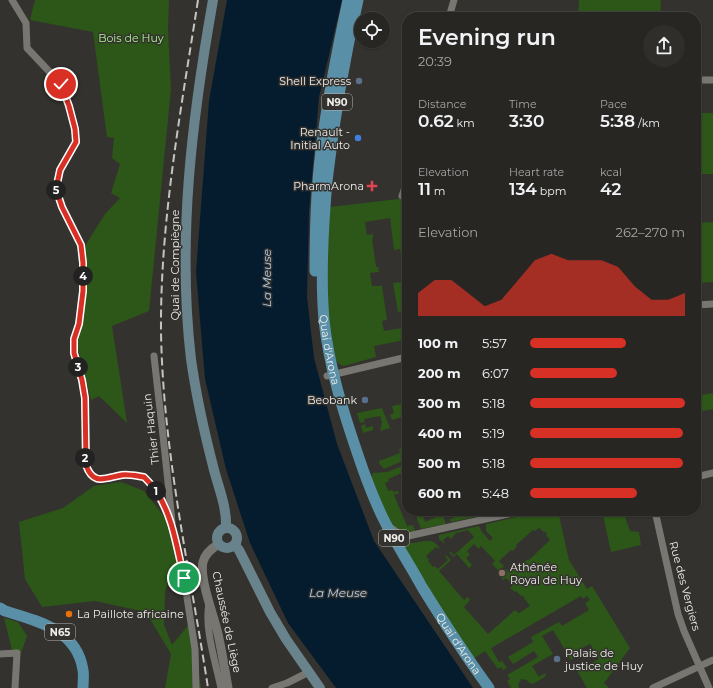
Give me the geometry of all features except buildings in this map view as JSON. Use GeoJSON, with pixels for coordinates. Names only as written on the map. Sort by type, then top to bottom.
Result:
{"type":"FeatureCollection","features":[{"type":"Feature","properties":{"kind":"main road","name":"Quai de Compiègne"},"geometry":{"type":"LineString","coordinates":[[214,0],[198,93],[190,164],[185,259],[191,360],[197,395],[210,452],[225,506],[227,518],[226,528]]}},
{"type":"Feature","properties":{"kind":"main road","name":"Quai d'Arona"},"geometry":{"type":"LineString","coordinates":[[348,0],[329,96],[318,185],[315,242],[315,286],[321,341],[330,375],[339,422],[357,477],[378,523],[394,553],[480,688]]}},
{"type":"Feature","properties":{"kind":"main road","name":"Quai d'Arona"},"geometry":{"type":"LineString","coordinates":[[358,0],[339,89],[325,206],[322,282],[324,321],[330,375],[364,474],[384,520],[436,609],[488,688]]}},
{"type":"Feature","properties":{"kind":"main road"},"geometry":{"type":"LineString","coordinates":[[226,528],[231,528],[235,531],[237,536],[235,545],[227,548],[219,544],[217,536],[222,529],[226,528]]}},
{"type":"Feature","properties":{"kind":"main road"},"geometry":{"type":"LineString","coordinates":[[235,545],[286,639],[320,688]]}},
{"type":"Feature","properties":{"kind":"main road","name":"N65"},"geometry":{"type":"LineString","coordinates":[[0,608],[53,628],[68,638],[79,654],[84,671],[83,688]]}},
{"type":"Feature","properties":{"kind":"street"},"geometry":{"type":"LineString","coordinates":[[12,0],[26,23],[27,48],[61,84],[75,129],[76,142],[60,170],[56,189],[62,207],[81,245],[83,256],[83,291],[79,324],[74,339],[74,353],[82,380],[85,398],[86,465],[88,473],[97,479],[108,479],[123,475],[144,477],[164,505],[171,525]]}},
{"type":"Feature","properties":{"kind":"street"},"geometry":{"type":"LineString","coordinates":[[450,12],[454,0]]}},
{"type":"Feature","properties":{"kind":"street"},"geometry":{"type":"LineString","coordinates":[[701,80],[713,80]]}},
{"type":"Feature","properties":{"kind":"street"},"geometry":{"type":"LineString","coordinates":[[701,305],[713,304]]}},
{"type":"Feature","properties":{"kind":"street","name":"Thier Haquin"},"geometry":{"type":"LineString","coordinates":[[154,356],[169,491],[171,525],[184,578],[195,649],[196,688]]}},
{"type":"Feature","properties":{"kind":"street"},"geometry":{"type":"LineString","coordinates":[[330,375],[402,358]]}},
{"type":"Feature","properties":{"kind":"street"},"geometry":{"type":"LineString","coordinates":[[701,476],[713,473]]}},
{"type":"Feature","properties":{"kind":"street"},"geometry":{"type":"LineString","coordinates":[[384,520],[394,531],[401,535],[408,536],[499,516]]}},
{"type":"Feature","properties":{"kind":"street","name":"Rue des Vergiers"},"geometry":{"type":"LineString","coordinates":[[656,516],[678,614],[709,688]]}},
{"type":"Feature","properties":{"kind":"street","name":"Chaussée de Liège"},"geometry":{"type":"LineString","coordinates":[[219,544],[209,551],[203,562],[205,584],[218,634],[228,688]]}},
{"type":"Feature","properties":{"kind":"street"},"geometry":{"type":"LineString","coordinates":[[210,602],[207,612],[208,625],[221,688]]}},
{"type":"Feature","properties":{"kind":"street"},"geometry":{"type":"LineString","coordinates":[[0,654],[17,654],[15,688]]}},
{"type":"Feature","properties":{"kind":"street"},"geometry":{"type":"LineString","coordinates":[[653,688],[713,660]]}},
{"type":"Feature","properties":{"kind":"street"},"geometry":{"type":"LineString","coordinates":[[272,688],[287,683],[309,672]]}},
{"type":"Feature","properties":{"kind":"green space","name":"Bois de Huy"},"geometry":{"type":"Polygon","coordinates":[[[35,0],[169,0],[168,30],[171,89],[149,311],[112,326],[127,423],[99,396],[91,400],[77,344],[83,321],[85,246],[105,214],[120,198],[111,193],[120,164],[112,158],[114,138],[107,137],[93,32],[30,20],[35,0]]]}},
{"type":"Feature","properties":{"kind":"green space"},"geometry":{"type":"Polygon","coordinates":[[[579,0],[661,0],[660,12],[578,12],[579,0]]]}},
{"type":"Feature","properties":{"kind":"green space"},"geometry":{"type":"Polygon","coordinates":[[[701,113],[713,113],[713,174],[701,174],[701,113]]]}},
{"type":"Feature","properties":{"kind":"green space"},"geometry":{"type":"Polygon","coordinates":[[[402,199],[402,255],[400,249],[394,250],[390,218],[365,222],[367,235],[373,234],[372,238],[376,267],[378,267],[379,272],[370,273],[372,286],[382,286],[387,320],[382,321],[384,331],[402,328],[402,340],[374,346],[376,357],[344,366],[339,364],[335,358],[327,303],[326,260],[330,207],[402,199]]]}},
{"type":"Feature","properties":{"kind":"green space"},"geometry":{"type":"Polygon","coordinates":[[[713,222],[713,282],[701,283],[701,223],[713,222]]]}},
{"type":"Feature","properties":{"kind":"green space"},"geometry":{"type":"Polygon","coordinates":[[[402,282],[402,311],[398,312],[393,283],[402,282]]]}},
{"type":"Feature","properties":{"kind":"green space"},"geometry":{"type":"Polygon","coordinates":[[[713,393],[713,409],[701,411],[701,395],[713,393]]]}},
{"type":"Feature","properties":{"kind":"green space"},"geometry":{"type":"Polygon","coordinates":[[[402,404],[402,417],[392,420],[390,415],[394,413],[392,406],[402,404]]]}},
{"type":"Feature","properties":{"kind":"green space"},"geometry":{"type":"Polygon","coordinates":[[[382,408],[390,428],[380,431],[382,422],[380,416],[364,419],[365,422],[360,423],[357,413],[382,408]]]}},
{"type":"Feature","properties":{"kind":"green space"},"geometry":{"type":"Polygon","coordinates":[[[365,424],[366,428],[373,426],[373,430],[363,433],[361,426],[365,424]]]}},
{"type":"Feature","properties":{"kind":"green space"},"geometry":{"type":"Polygon","coordinates":[[[402,448],[402,461],[384,469],[379,461],[400,453],[399,449],[402,448]]]}},
{"type":"Feature","properties":{"kind":"green space"},"geometry":{"type":"Polygon","coordinates":[[[402,466],[402,473],[388,479],[389,481],[385,483],[388,491],[398,491],[399,493],[394,495],[402,516],[407,526],[413,525],[415,531],[403,532],[397,529],[387,516],[379,500],[371,478],[373,473],[387,472],[402,466]]]}},
{"type":"Feature","properties":{"kind":"green space"},"geometry":{"type":"Polygon","coordinates":[[[121,482],[144,491],[171,525],[184,578],[173,569],[165,592],[164,625],[172,645],[190,623],[201,688],[165,688],[171,654],[146,612],[95,601],[42,607],[25,579],[19,522],[63,508],[94,486],[121,482]]]}},
{"type":"Feature","properties":{"kind":"green space"},"geometry":{"type":"Polygon","coordinates":[[[416,516],[423,516],[425,522],[439,516],[443,516],[446,524],[421,529],[416,516]]]}},
{"type":"Feature","properties":{"kind":"green space"},"geometry":{"type":"Polygon","coordinates":[[[453,516],[480,516],[451,522],[450,519],[454,518],[453,516]]]}},
{"type":"Feature","properties":{"kind":"green space"},"geometry":{"type":"Polygon","coordinates":[[[520,516],[559,516],[569,560],[587,589],[592,586],[630,648],[604,683],[609,688],[587,688],[575,667],[577,665],[580,669],[599,659],[590,644],[571,654],[574,658],[571,660],[553,630],[542,636],[553,654],[532,666],[539,677],[545,673],[546,676],[533,684],[527,680],[521,679],[518,685],[519,688],[511,688],[507,681],[510,679],[507,675],[538,657],[534,651],[513,664],[508,657],[533,642],[531,637],[559,622],[562,626],[589,610],[585,603],[590,600],[587,596],[583,599],[581,596],[491,648],[499,662],[502,661],[507,668],[503,670],[501,667],[498,669],[485,651],[473,659],[468,655],[402,543],[431,541],[437,545],[440,549],[436,547],[426,556],[429,560],[428,561],[433,567],[434,566],[438,569],[448,560],[445,556],[446,555],[451,560],[439,571],[464,600],[468,597],[470,600],[464,607],[488,634],[515,610],[519,613],[530,606],[522,595],[521,596],[510,588],[513,585],[506,578],[503,580],[499,575],[506,569],[510,573],[522,562],[523,563],[528,559],[529,560],[550,540],[545,531],[544,532],[539,528],[535,531],[533,530],[516,545],[517,546],[513,551],[511,550],[499,561],[504,566],[499,571],[492,564],[495,561],[481,546],[479,549],[474,544],[467,551],[470,555],[466,558],[472,565],[469,568],[457,554],[453,557],[449,552],[450,551],[454,555],[474,537],[468,530],[456,533],[451,539],[448,536],[443,540],[445,544],[439,539],[439,535],[479,526],[490,541],[493,538],[486,531],[486,524],[520,516]]]}},
{"type":"Feature","properties":{"kind":"green space"},"geometry":{"type":"Polygon","coordinates":[[[603,516],[625,516],[630,531],[639,532],[641,545],[611,552],[603,516]]]}},
{"type":"Feature","properties":{"kind":"green space"},"geometry":{"type":"Polygon","coordinates":[[[4,618],[18,622],[27,636],[21,653],[12,650],[4,618]]]}},
{"type":"Feature","properties":{"kind":"water","name":"La Meuse"},"geometry":{"type":"Polygon","coordinates":[[[227,0],[342,0],[319,97],[309,210],[307,297],[314,358],[337,444],[374,541],[473,688],[336,688],[288,623],[250,543],[226,469],[205,379],[196,272],[209,101],[227,0]]]}},
{"type":"Feature","properties":{"kind":"railway"},"geometry":{"type":"LineString","coordinates":[[198,0],[168,207],[164,249],[161,332],[163,377],[172,466],[178,511],[208,688]]}},
{"type":"Feature","properties":{"kind":"place","name":"Shell Express"},"geometry":{"type":"Point","coordinates":[359,81]}},
{"type":"Feature","properties":{"kind":"place","name":"Renault - Initial Auto"},"geometry":{"type":"Point","coordinates":[358,138]}},
{"type":"Feature","properties":{"kind":"place","name":"PharmArona"},"geometry":{"type":"Point","coordinates":[372,186]}},
{"type":"Feature","properties":{"kind":"place","name":"Beobank"},"geometry":{"type":"Point","coordinates":[365,400]}},
{"type":"Feature","properties":{"kind":"place","name":"Athénée Royal de Huy"},"geometry":{"type":"Point","coordinates":[502,573]}},
{"type":"Feature","properties":{"kind":"place","name":"La Paillote africaine"},"geometry":{"type":"Point","coordinates":[69,614]}},
{"type":"Feature","properties":{"kind":"place","name":"Palais de justice de Huy"},"geometry":{"type":"Point","coordinates":[557,659]}},
{"type":"Feature","properties":{"kind":"route"},"geometry":{"type":"LineString","coordinates":[[61,84],[75,129],[76,142],[60,170],[56,189],[66,216],[81,245],[83,263],[83,291],[79,324],[74,339],[74,353],[82,380],[85,398],[86,465],[88,473],[97,479],[108,479],[123,475],[144,477],[156,490],[164,505],[171,525],[184,578]]}}]}
